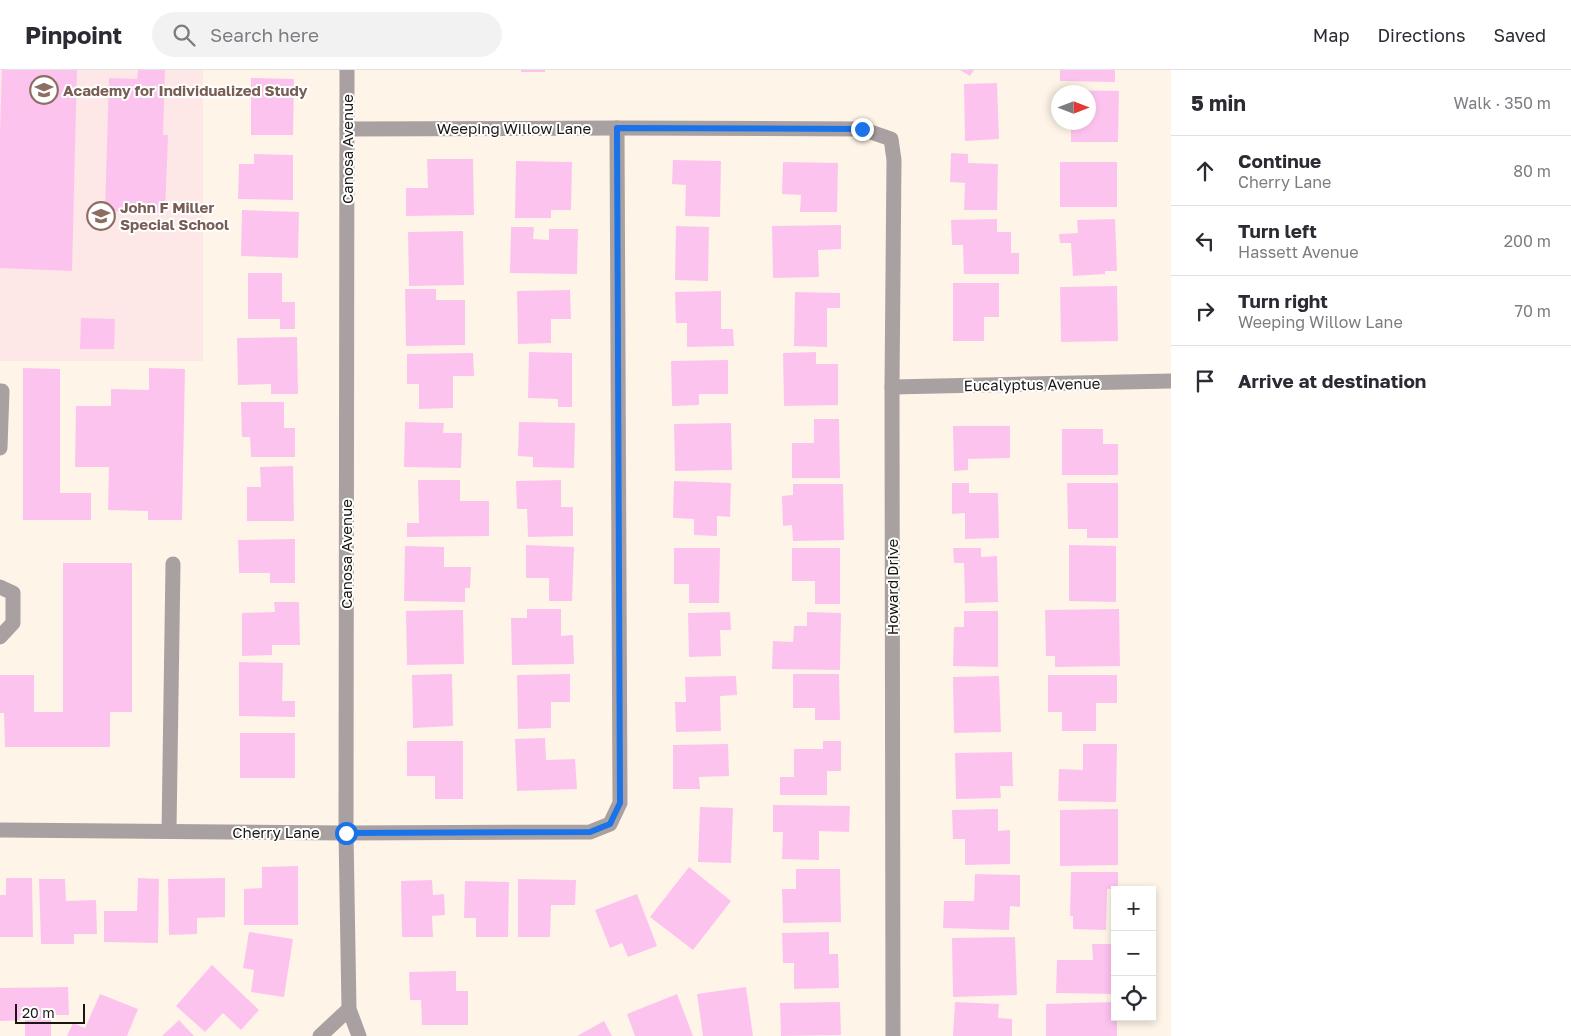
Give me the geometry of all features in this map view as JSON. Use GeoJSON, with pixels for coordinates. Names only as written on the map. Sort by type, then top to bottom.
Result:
{"type":"FeatureCollection","features":[{"type":"Feature","properties":{"kind":"street","name":"Canosa Avenue"},"geometry":{"type":"LineString","coordinates":[[347,70],[346,833],[349,1009],[360,1036]]}},
{"type":"Feature","properties":{"kind":"street","name":"Cherry Lane"},"geometry":{"type":"LineString","coordinates":[[0,830],[346,833],[590,832],[610,824],[620,803],[617,128]]}},
{"type":"Feature","properties":{"kind":"street","name":"Weeping Willow Lane"},"geometry":{"type":"LineString","coordinates":[[347,129],[862,129],[890,139]]}},
{"type":"Feature","properties":{"kind":"street","name":"Howard Drive"},"geometry":{"type":"LineString","coordinates":[[890,139],[894,160],[892,387],[894,1036]]}},
{"type":"Feature","properties":{"kind":"street","name":"Eucalyptus Avenue"},"geometry":{"type":"LineString","coordinates":[[892,387],[1171,381]]}},
{"type":"Feature","properties":{"kind":"street"},"geometry":{"type":"LineString","coordinates":[[0,391],[2,391],[0,448]]}},
{"type":"Feature","properties":{"kind":"street"},"geometry":{"type":"LineString","coordinates":[[169,832],[173,564]]}},
{"type":"Feature","properties":{"kind":"street"},"geometry":{"type":"LineString","coordinates":[[0,587],[13,593],[12,623],[0,637]]}},
{"type":"Feature","properties":{"kind":"street"},"geometry":{"type":"LineString","coordinates":[[320,1036],[349,1009]]}},
{"type":"Feature","properties":{"kind":"shaded area","name":"John F Miller Special School"},"geometry":{"type":"Polygon","coordinates":[[[0,70],[203,70],[203,361],[0,361],[0,70]]]}},
{"type":"Feature","properties":{"kind":"building"},"geometry":{"type":"Polygon","coordinates":[[[2,70],[77,70],[72,271],[0,268],[2,70]]]}},
{"type":"Feature","properties":{"kind":"building"},"geometry":{"type":"Polygon","coordinates":[[[138,70],[165,70],[163,135],[168,135],[165,213],[105,211],[109,78],[137,79],[138,70]]]}},
{"type":"Feature","properties":{"kind":"building"},"geometry":{"type":"Polygon","coordinates":[[[521,70],[545,70],[545,72],[521,72],[521,70]]]}},
{"type":"Feature","properties":{"kind":"building"},"geometry":{"type":"Polygon","coordinates":[[[960,70],[974,70],[970,76],[960,70]]]}},
{"type":"Feature","properties":{"kind":"building"},"geometry":{"type":"Polygon","coordinates":[[[1060,70],[1115,70],[1115,82],[1060,81],[1060,70]]]}},
{"type":"Feature","properties":{"kind":"building"},"geometry":{"type":"Polygon","coordinates":[[[251,78],[294,79],[293,135],[251,135],[251,78]]]}},
{"type":"Feature","properties":{"kind":"building"},"geometry":{"type":"Polygon","coordinates":[[[997,83],[999,139],[965,141],[964,84],[997,83]]]}},
{"type":"Feature","properties":{"kind":"building"},"geometry":{"type":"Polygon","coordinates":[[[1096,91],[1119,91],[1118,142],[1071,142],[1071,130],[1096,130],[1096,91]]]}},
{"type":"Feature","properties":{"kind":"building"},"geometry":{"type":"Polygon","coordinates":[[[951,153],[968,154],[968,163],[998,164],[997,210],[964,210],[965,183],[950,182],[951,153]]]}},
{"type":"Feature","properties":{"kind":"building"},"geometry":{"type":"Polygon","coordinates":[[[254,154],[293,155],[293,200],[238,199],[239,164],[254,164],[254,154]]]}},
{"type":"Feature","properties":{"kind":"building"},"geometry":{"type":"Polygon","coordinates":[[[427,159],[473,159],[474,215],[406,216],[406,188],[428,188],[427,159]]]}},
{"type":"Feature","properties":{"kind":"building"},"geometry":{"type":"Polygon","coordinates":[[[673,160],[721,161],[720,217],[685,216],[686,185],[672,184],[673,160]]]}},
{"type":"Feature","properties":{"kind":"building"},"geometry":{"type":"Polygon","coordinates":[[[516,161],[572,162],[571,210],[551,210],[551,218],[515,218],[516,161]]]}},
{"type":"Feature","properties":{"kind":"building"},"geometry":{"type":"Polygon","coordinates":[[[783,162],[838,163],[837,212],[800,212],[801,195],[782,194],[783,162]]]}},
{"type":"Feature","properties":{"kind":"building"},"geometry":{"type":"Polygon","coordinates":[[[1060,162],[1117,162],[1117,207],[1060,207],[1060,162]]]}},
{"type":"Feature","properties":{"kind":"building"},"geometry":{"type":"Polygon","coordinates":[[[242,210],[299,212],[298,258],[241,256],[242,210]]]}},
{"type":"Feature","properties":{"kind":"building"},"geometry":{"type":"Polygon","coordinates":[[[997,219],[997,232],[1011,232],[1011,253],[1019,253],[1019,274],[964,274],[963,245],[952,245],[951,220],[997,219]]]}},
{"type":"Feature","properties":{"kind":"building"},"geometry":{"type":"Polygon","coordinates":[[[1115,219],[1117,271],[1105,271],[1105,274],[1073,276],[1071,243],[1060,243],[1059,234],[1078,233],[1077,220],[1115,219]]]}},
{"type":"Feature","properties":{"kind":"building"},"geometry":{"type":"Polygon","coordinates":[[[841,225],[841,249],[818,250],[819,277],[773,278],[772,226],[841,225]]]}},
{"type":"Feature","properties":{"kind":"building"},"geometry":{"type":"Polygon","coordinates":[[[676,226],[709,227],[708,281],[675,280],[676,226]]]}},
{"type":"Feature","properties":{"kind":"building"},"geometry":{"type":"Polygon","coordinates":[[[511,227],[534,227],[533,239],[549,240],[549,229],[578,229],[577,274],[510,273],[511,227]]]}},
{"type":"Feature","properties":{"kind":"building"},"geometry":{"type":"Polygon","coordinates":[[[463,231],[464,285],[409,286],[408,232],[463,231]]]}},
{"type":"Feature","properties":{"kind":"building"},"geometry":{"type":"Polygon","coordinates":[[[248,273],[282,273],[282,302],[295,302],[295,329],[280,329],[280,319],[248,319],[248,273]]]}},
{"type":"Feature","properties":{"kind":"building"},"geometry":{"type":"Polygon","coordinates":[[[953,283],[999,283],[999,317],[984,317],[984,341],[953,341],[953,283]]]}},
{"type":"Feature","properties":{"kind":"building"},"geometry":{"type":"Polygon","coordinates":[[[1117,286],[1118,341],[1061,342],[1060,287],[1117,286]]]}},
{"type":"Feature","properties":{"kind":"building"},"geometry":{"type":"Polygon","coordinates":[[[405,289],[436,289],[436,300],[465,300],[465,345],[406,346],[405,289]]]}},
{"type":"Feature","properties":{"kind":"building"},"geometry":{"type":"Polygon","coordinates":[[[570,290],[571,319],[551,319],[551,343],[518,344],[517,291],[570,290]]]}},
{"type":"Feature","properties":{"kind":"building"},"geometry":{"type":"Polygon","coordinates":[[[721,291],[721,329],[733,329],[734,346],[687,347],[687,323],[676,323],[675,292],[721,291]]]}},
{"type":"Feature","properties":{"kind":"building"},"geometry":{"type":"Polygon","coordinates":[[[795,292],[840,293],[840,308],[827,308],[827,347],[794,346],[795,292]]]}},
{"type":"Feature","properties":{"kind":"building"},"geometry":{"type":"Polygon","coordinates":[[[81,318],[115,319],[114,349],[80,349],[81,318]]]}},
{"type":"Feature","properties":{"kind":"building"},"geometry":{"type":"Polygon","coordinates":[[[297,337],[298,394],[271,394],[271,384],[238,385],[237,338],[297,337]]]}},
{"type":"Feature","properties":{"kind":"building"},"geometry":{"type":"Polygon","coordinates":[[[529,352],[572,353],[572,407],[558,407],[558,399],[528,398],[529,352]]]}},
{"type":"Feature","properties":{"kind":"building"},"geometry":{"type":"Polygon","coordinates":[[[816,352],[816,364],[838,364],[838,405],[784,406],[783,353],[816,352]]]}},
{"type":"Feature","properties":{"kind":"building"},"geometry":{"type":"Polygon","coordinates":[[[473,353],[474,376],[453,376],[453,408],[419,409],[419,384],[407,384],[407,354],[473,353]]]}},
{"type":"Feature","properties":{"kind":"building"},"geometry":{"type":"Polygon","coordinates":[[[728,360],[728,394],[699,394],[699,405],[672,406],[671,361],[728,360]]]}},
{"type":"Feature","properties":{"kind":"building"},"geometry":{"type":"Polygon","coordinates":[[[23,368],[60,369],[60,493],[91,493],[91,520],[23,520],[23,368]]]}},
{"type":"Feature","properties":{"kind":"building"},"geometry":{"type":"Polygon","coordinates":[[[149,368],[185,369],[182,520],[148,520],[148,511],[108,510],[109,467],[75,467],[76,406],[111,406],[111,389],[149,390],[149,368]]]}},
{"type":"Feature","properties":{"kind":"building"},"geometry":{"type":"Polygon","coordinates":[[[241,402],[284,402],[284,428],[295,428],[295,457],[251,457],[250,437],[242,437],[241,402]]]}},
{"type":"Feature","properties":{"kind":"building"},"geometry":{"type":"Polygon","coordinates":[[[814,419],[839,419],[840,478],[792,478],[792,443],[814,443],[814,419]]]}},
{"type":"Feature","properties":{"kind":"building"},"geometry":{"type":"Polygon","coordinates":[[[405,422],[444,423],[443,433],[462,433],[461,468],[404,467],[405,422]]]}},
{"type":"Feature","properties":{"kind":"building"},"geometry":{"type":"Polygon","coordinates":[[[519,422],[575,423],[574,468],[533,467],[533,457],[518,456],[519,422]]]}},
{"type":"Feature","properties":{"kind":"building"},"geometry":{"type":"Polygon","coordinates":[[[731,423],[732,470],[675,471],[674,424],[731,423]]]}},
{"type":"Feature","properties":{"kind":"building"},"geometry":{"type":"Polygon","coordinates":[[[953,426],[1010,426],[1010,458],[968,459],[968,470],[954,471],[953,426]]]}},
{"type":"Feature","properties":{"kind":"building"},"geometry":{"type":"Polygon","coordinates":[[[1062,429],[1103,429],[1103,444],[1118,444],[1118,475],[1062,475],[1062,429]]]}},
{"type":"Feature","properties":{"kind":"building"},"geometry":{"type":"Polygon","coordinates":[[[293,466],[294,521],[247,521],[247,487],[261,487],[260,467],[293,466]]]}},
{"type":"Feature","properties":{"kind":"building"},"geometry":{"type":"Polygon","coordinates":[[[418,480],[460,480],[460,501],[489,501],[489,536],[407,537],[407,523],[419,523],[418,480]]]}},
{"type":"Feature","properties":{"kind":"building"},"geometry":{"type":"Polygon","coordinates":[[[561,480],[561,507],[573,507],[573,536],[528,537],[527,509],[517,509],[516,481],[561,480]]]}},
{"type":"Feature","properties":{"kind":"building"},"geometry":{"type":"Polygon","coordinates":[[[674,481],[731,483],[730,517],[717,516],[717,536],[694,535],[694,519],[673,518],[674,481]]]}},
{"type":"Feature","properties":{"kind":"building"},"geometry":{"type":"Polygon","coordinates":[[[952,483],[969,483],[969,493],[998,493],[999,538],[965,539],[965,513],[952,514],[952,483]]]}},
{"type":"Feature","properties":{"kind":"building"},"geometry":{"type":"Polygon","coordinates":[[[1067,483],[1118,483],[1118,538],[1087,538],[1087,529],[1068,529],[1067,483]]]}},
{"type":"Feature","properties":{"kind":"building"},"geometry":{"type":"Polygon","coordinates":[[[793,484],[843,484],[844,540],[793,541],[792,525],[783,526],[782,496],[793,495],[793,484]]]}},
{"type":"Feature","properties":{"kind":"building"},"geometry":{"type":"Polygon","coordinates":[[[295,539],[295,583],[270,583],[270,573],[239,573],[238,540],[295,539]]]}},
{"type":"Feature","properties":{"kind":"building"},"geometry":{"type":"Polygon","coordinates":[[[526,545],[574,547],[572,601],[549,601],[549,578],[526,578],[526,545]]]}},
{"type":"Feature","properties":{"kind":"building"},"geometry":{"type":"Polygon","coordinates":[[[1069,545],[1116,546],[1116,602],[1069,601],[1069,545]]]}},
{"type":"Feature","properties":{"kind":"building"},"geometry":{"type":"Polygon","coordinates":[[[405,546],[444,547],[444,567],[471,567],[470,588],[465,588],[465,602],[404,601],[405,546]]]}},
{"type":"Feature","properties":{"kind":"building"},"geometry":{"type":"Polygon","coordinates":[[[674,548],[720,548],[719,603],[689,603],[689,584],[674,584],[674,548]]]}},
{"type":"Feature","properties":{"kind":"building"},"geometry":{"type":"Polygon","coordinates":[[[792,548],[840,548],[840,604],[815,604],[815,581],[792,581],[792,548]]]}},
{"type":"Feature","properties":{"kind":"building"},"geometry":{"type":"Polygon","coordinates":[[[953,548],[981,548],[981,557],[997,556],[998,602],[965,603],[964,563],[954,563],[953,548]]]}},
{"type":"Feature","properties":{"kind":"building"},"geometry":{"type":"Polygon","coordinates":[[[63,563],[132,563],[132,712],[110,712],[110,747],[5,747],[4,713],[0,713],[0,675],[34,675],[34,712],[63,712],[63,563]]]}},
{"type":"Feature","properties":{"kind":"building"},"geometry":{"type":"Polygon","coordinates":[[[274,602],[299,602],[300,645],[272,645],[272,655],[242,656],[242,613],[275,612],[274,602]]]}},
{"type":"Feature","properties":{"kind":"building"},"geometry":{"type":"Polygon","coordinates":[[[527,609],[561,609],[561,636],[573,635],[574,664],[512,665],[511,618],[527,618],[527,609]]]}},
{"type":"Feature","properties":{"kind":"building"},"geometry":{"type":"Polygon","coordinates":[[[1119,609],[1120,666],[1055,667],[1055,656],[1046,656],[1045,610],[1119,609]]]}},
{"type":"Feature","properties":{"kind":"building"},"geometry":{"type":"Polygon","coordinates":[[[463,610],[464,664],[407,665],[406,611],[463,610]]]}},
{"type":"Feature","properties":{"kind":"building"},"geometry":{"type":"Polygon","coordinates":[[[964,611],[998,611],[998,667],[953,666],[954,627],[964,627],[964,611]]]}},
{"type":"Feature","properties":{"kind":"building"},"geometry":{"type":"Polygon","coordinates":[[[730,612],[731,630],[720,630],[721,656],[689,657],[688,613],[730,612]]]}},
{"type":"Feature","properties":{"kind":"building"},"geometry":{"type":"Polygon","coordinates":[[[807,612],[841,613],[840,670],[772,669],[773,641],[793,642],[794,626],[807,626],[807,612]]]}},
{"type":"Feature","properties":{"kind":"building"},"geometry":{"type":"Polygon","coordinates":[[[239,662],[283,663],[282,701],[295,701],[295,717],[239,716],[239,662]]]}},
{"type":"Feature","properties":{"kind":"building"},"geometry":{"type":"Polygon","coordinates":[[[452,674],[453,726],[413,728],[412,675],[452,674]]]}},
{"type":"Feature","properties":{"kind":"building"},"geometry":{"type":"Polygon","coordinates":[[[570,674],[570,702],[551,702],[551,728],[518,729],[517,675],[570,674]]]}},
{"type":"Feature","properties":{"kind":"building"},"geometry":{"type":"Polygon","coordinates":[[[793,674],[839,674],[840,720],[815,720],[815,708],[793,708],[793,674]]]}},
{"type":"Feature","properties":{"kind":"building"},"geometry":{"type":"Polygon","coordinates":[[[1048,675],[1117,675],[1117,703],[1096,703],[1096,731],[1062,731],[1062,712],[1048,712],[1048,675]]]}},
{"type":"Feature","properties":{"kind":"building"},"geometry":{"type":"Polygon","coordinates":[[[736,676],[737,695],[720,696],[721,731],[676,732],[675,702],[686,702],[685,677],[736,676]]]}},
{"type":"Feature","properties":{"kind":"building"},"geometry":{"type":"Polygon","coordinates":[[[999,676],[1001,732],[954,733],[953,677],[999,676]]]}},
{"type":"Feature","properties":{"kind":"building"},"geometry":{"type":"Polygon","coordinates":[[[240,733],[295,733],[295,778],[240,778],[240,733]]]}},
{"type":"Feature","properties":{"kind":"building"},"geometry":{"type":"Polygon","coordinates":[[[545,738],[546,760],[575,759],[577,789],[517,791],[515,739],[545,738]]]}},
{"type":"Feature","properties":{"kind":"building"},"geometry":{"type":"Polygon","coordinates":[[[407,741],[463,741],[463,799],[435,799],[435,776],[407,776],[407,741]]]}},
{"type":"Feature","properties":{"kind":"building"},"geometry":{"type":"Polygon","coordinates":[[[823,741],[841,741],[841,771],[827,771],[827,795],[780,795],[780,777],[794,777],[794,749],[823,749],[823,741]]]}},
{"type":"Feature","properties":{"kind":"building"},"geometry":{"type":"Polygon","coordinates":[[[728,744],[729,776],[699,777],[700,789],[673,789],[673,745],[728,744]]]}},
{"type":"Feature","properties":{"kind":"building"},"geometry":{"type":"Polygon","coordinates":[[[1083,744],[1117,744],[1116,802],[1058,801],[1059,769],[1083,770],[1083,744]]]}},
{"type":"Feature","properties":{"kind":"building"},"geometry":{"type":"Polygon","coordinates":[[[1012,752],[1013,786],[1000,786],[1001,798],[956,799],[955,753],[1012,752]]]}},
{"type":"Feature","properties":{"kind":"building"},"geometry":{"type":"Polygon","coordinates":[[[773,805],[850,806],[849,832],[819,831],[819,860],[782,859],[783,832],[773,832],[773,805]]]}},
{"type":"Feature","properties":{"kind":"building"},"geometry":{"type":"Polygon","coordinates":[[[700,807],[733,808],[731,863],[698,862],[700,807]]]}},
{"type":"Feature","properties":{"kind":"building"},"geometry":{"type":"Polygon","coordinates":[[[998,809],[998,831],[1010,830],[1010,864],[965,865],[965,839],[953,839],[952,810],[998,809]]]}},
{"type":"Feature","properties":{"kind":"building"},"geometry":{"type":"Polygon","coordinates":[[[1118,809],[1118,865],[1060,866],[1060,810],[1118,809]]]}},
{"type":"Feature","properties":{"kind":"building"},"geometry":{"type":"Polygon","coordinates":[[[298,866],[298,925],[244,925],[244,889],[262,888],[262,867],[298,866]]]}},
{"type":"Feature","properties":{"kind":"building"},"geometry":{"type":"Polygon","coordinates":[[[689,867],[731,901],[693,950],[650,917],[689,867]]]}},
{"type":"Feature","properties":{"kind":"building"},"geometry":{"type":"Polygon","coordinates":[[[796,869],[840,869],[841,922],[783,923],[782,889],[796,889],[796,869]]]}},
{"type":"Feature","properties":{"kind":"building"},"geometry":{"type":"Polygon","coordinates":[[[1071,872],[1118,872],[1118,886],[1111,886],[1111,889],[1107,889],[1106,930],[1073,929],[1073,916],[1070,916],[1071,872]]]}},
{"type":"Feature","properties":{"kind":"building"},"geometry":{"type":"Polygon","coordinates":[[[975,874],[1020,875],[1020,907],[1010,906],[1009,930],[943,928],[944,901],[974,901],[975,874]]]}},
{"type":"Feature","properties":{"kind":"building"},"geometry":{"type":"Polygon","coordinates":[[[6,878],[32,878],[33,937],[0,937],[0,895],[6,895],[6,878]]]}},
{"type":"Feature","properties":{"kind":"building"},"geometry":{"type":"Polygon","coordinates":[[[138,878],[159,879],[158,943],[104,942],[104,911],[137,911],[138,878]]]}},
{"type":"Feature","properties":{"kind":"building"},"geometry":{"type":"Polygon","coordinates":[[[225,878],[225,917],[197,918],[197,934],[169,935],[168,879],[225,878]]]}},
{"type":"Feature","properties":{"kind":"building"},"geometry":{"type":"Polygon","coordinates":[[[39,879],[65,879],[66,901],[96,900],[97,934],[74,934],[74,944],[41,944],[39,879]]]}},
{"type":"Feature","properties":{"kind":"building"},"geometry":{"type":"Polygon","coordinates":[[[518,879],[576,880],[575,905],[551,905],[550,937],[518,937],[518,879]]]}},
{"type":"Feature","properties":{"kind":"building"},"geometry":{"type":"Polygon","coordinates":[[[432,880],[433,895],[444,894],[445,915],[432,916],[433,937],[402,937],[401,881],[432,880]]]}},
{"type":"Feature","properties":{"kind":"building"},"geometry":{"type":"Polygon","coordinates":[[[465,881],[509,882],[508,937],[476,937],[476,918],[464,918],[465,881]]]}},
{"type":"Feature","properties":{"kind":"building"},"geometry":{"type":"Polygon","coordinates":[[[637,894],[657,946],[628,957],[622,943],[610,948],[595,910],[637,894]]]}},
{"type":"Feature","properties":{"kind":"building"},"geometry":{"type":"Polygon","coordinates":[[[249,932],[293,939],[284,997],[251,992],[254,970],[243,968],[249,932]]]}},
{"type":"Feature","properties":{"kind":"building"},"geometry":{"type":"Polygon","coordinates":[[[829,932],[829,954],[838,954],[839,988],[794,989],[794,963],[783,963],[782,933],[829,932]]]}},
{"type":"Feature","properties":{"kind":"building"},"geometry":{"type":"Polygon","coordinates":[[[1015,937],[1017,995],[953,997],[952,938],[1015,937]]]}},
{"type":"Feature","properties":{"kind":"building"},"geometry":{"type":"Polygon","coordinates":[[[1092,944],[1111,944],[1111,994],[1056,993],[1057,960],[1093,960],[1092,944]]]}},
{"type":"Feature","properties":{"kind":"building"},"geometry":{"type":"Polygon","coordinates":[[[212,965],[259,1010],[241,1030],[223,1013],[205,1032],[176,1006],[212,965]]]}},
{"type":"Feature","properties":{"kind":"building"},"geometry":{"type":"Polygon","coordinates":[[[456,971],[456,991],[468,991],[468,1025],[422,1025],[421,1000],[410,1000],[409,972],[456,971]]]}},
{"type":"Feature","properties":{"kind":"building"},"geometry":{"type":"Polygon","coordinates":[[[68,987],[69,1015],[51,1015],[51,1036],[25,1036],[25,1020],[0,1021],[0,988],[68,987]]]}},
{"type":"Feature","properties":{"kind":"building"},"geometry":{"type":"Polygon","coordinates":[[[746,987],[753,1036],[703,1036],[697,994],[746,987]]]}},
{"type":"Feature","properties":{"kind":"building"},"geometry":{"type":"Polygon","coordinates":[[[100,994],[138,1009],[127,1036],[67,1036],[73,1023],[85,1028],[100,994]]]}},
{"type":"Feature","properties":{"kind":"building"},"geometry":{"type":"Polygon","coordinates":[[[677,994],[693,1036],[635,1036],[627,1014],[677,994]]]}},
{"type":"Feature","properties":{"kind":"building"},"geometry":{"type":"Polygon","coordinates":[[[840,1002],[841,1035],[781,1036],[780,1003],[840,1002]]]}},
{"type":"Feature","properties":{"kind":"building"},"geometry":{"type":"Polygon","coordinates":[[[955,1002],[999,1004],[998,1018],[1012,1019],[1012,1036],[953,1036],[955,1002]]]}},
{"type":"Feature","properties":{"kind":"building"},"geometry":{"type":"Polygon","coordinates":[[[1111,1002],[1111,1021],[1117,1021],[1117,1036],[1046,1036],[1046,1004],[1111,1002]]]}},
{"type":"Feature","properties":{"kind":"building"},"geometry":{"type":"Polygon","coordinates":[[[179,1020],[194,1036],[162,1036],[179,1020]]]}},
{"type":"Feature","properties":{"kind":"building"},"geometry":{"type":"Polygon","coordinates":[[[604,1021],[612,1036],[577,1036],[604,1021]]]}},
{"type":"Feature","properties":{"kind":"place","name":"Academy for Individualized Study"},"geometry":{"type":"Point","coordinates":[44,90]}},
{"type":"Feature","properties":{"kind":"place","name":"John F Miller Special School"},"geometry":{"type":"Point","coordinates":[101,216]}},
{"type":"Feature","properties":{"kind":"route"},"geometry":{"type":"LineString","coordinates":[[346,833],[590,832],[610,824],[620,803],[617,128],[862,129]]}}]}
